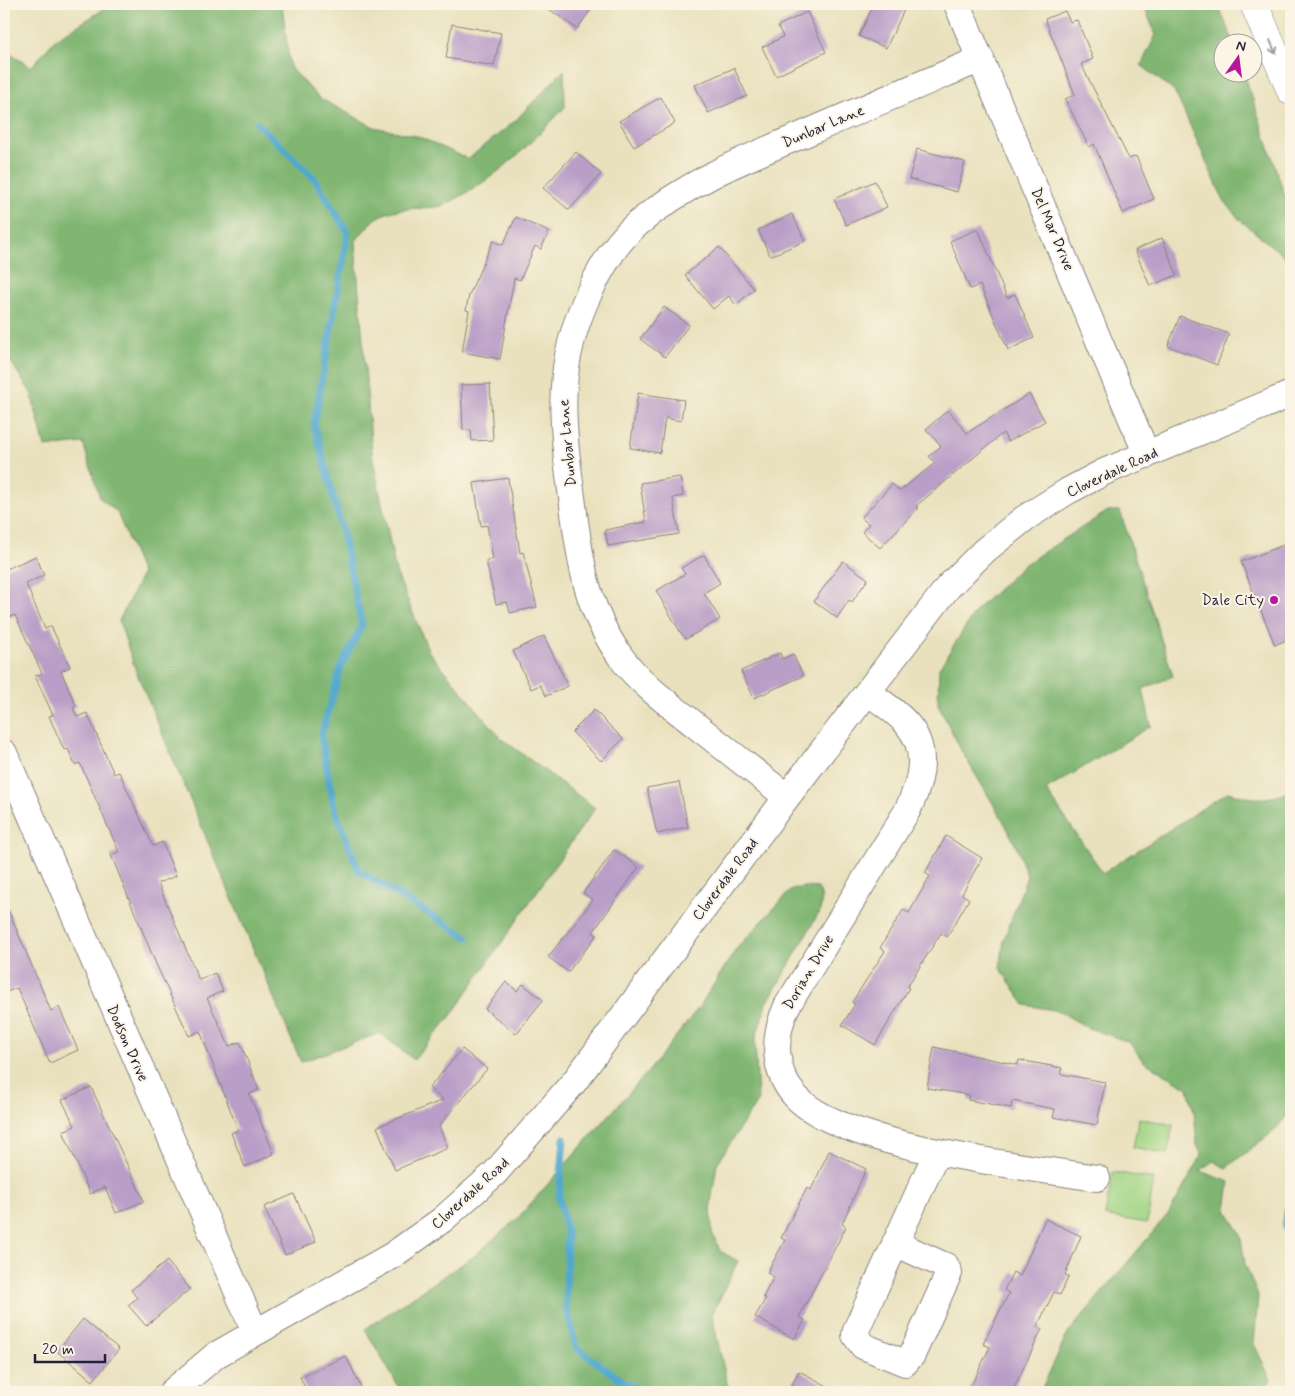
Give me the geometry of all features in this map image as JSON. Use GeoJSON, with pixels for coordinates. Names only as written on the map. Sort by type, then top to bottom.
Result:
{"type":"FeatureCollection","features":[{"type":"Feature","properties":{"kind":"main road"},"geometry":{"type":"LineString","coordinates":[[1254,4],[1291,91]]}},
{"type":"Feature","properties":{"kind":"street","name":"Del Mar Drive"},"geometry":{"type":"LineString","coordinates":[[957,4],[1148,455]]}},
{"type":"Feature","properties":{"kind":"street","name":"Dunbar Lane"},"geometry":{"type":"LineString","coordinates":[[787,797],[647,687],[623,660],[592,604],[582,570],[562,427],[562,389],[568,352],[578,316],[597,275],[634,227],[673,196],[716,171],[981,59]]}},
{"type":"Feature","properties":{"kind":"street","name":"Cloverdale Road"},"geometry":{"type":"LineString","coordinates":[[172,1392],[216,1355],[393,1256],[442,1220],[496,1173],[574,1082],[787,797],[948,587],[984,551],[1025,518],[1068,491],[1104,472],[1291,394]]}},
{"type":"Feature","properties":{"kind":"street","name":"Dorian Drive"},"geometry":{"type":"LineString","coordinates":[[868,692],[907,724],[913,733],[922,760],[920,782],[907,811],[787,1006],[780,1022],[777,1036],[777,1059],[781,1073],[789,1088],[808,1107],[854,1129],[937,1152],[1097,1178]]}},
{"type":"Feature","properties":{"kind":"street","name":"Dodson Drive"},"geometry":{"type":"LineString","coordinates":[[4,753],[255,1332]]}},
{"type":"Feature","properties":{"kind":"street"},"geometry":{"type":"LineString","coordinates":[[895,1243],[937,1152]]}},
{"type":"Feature","properties":{"kind":"green space"},"geometry":{"type":"Polygon","coordinates":[[[104,4],[282,4],[290,67],[319,98],[374,127],[417,136],[468,159],[514,122],[564,70],[565,107],[538,136],[509,162],[479,185],[444,205],[399,210],[383,214],[370,224],[355,242],[372,454],[396,572],[429,652],[501,738],[595,808],[450,1017],[414,1060],[380,1033],[301,1062],[137,674],[119,621],[142,574],[117,512],[100,498],[83,443],[45,447],[31,393],[4,351],[4,50],[31,67],[56,39],[101,11],[104,4]]]}},
{"type":"Feature","properties":{"kind":"green space"},"geometry":{"type":"Polygon","coordinates":[[[1143,4],[1218,4],[1229,32],[1212,32],[1212,82],[1247,82],[1291,214],[1291,262],[1240,220],[1223,199],[1175,92],[1141,65],[1156,35],[1143,4]]]}},
{"type":"Feature","properties":{"kind":"green space"},"geometry":{"type":"Polygon","coordinates":[[[1108,511],[1120,511],[1173,676],[1143,689],[1151,726],[1046,790],[1103,873],[1228,792],[1245,797],[1267,798],[1291,791],[1291,1111],[1274,1131],[1226,1168],[1213,1161],[1200,1171],[1230,1182],[1226,1210],[1240,1232],[1245,1264],[1258,1296],[1254,1344],[1271,1380],[1262,1392],[1040,1392],[1068,1333],[1169,1213],[1202,1155],[1197,1145],[1194,1112],[1188,1088],[1143,1061],[1129,1042],[1088,1028],[1059,1011],[1025,1005],[1000,968],[1004,940],[1027,876],[1018,850],[1004,822],[962,752],[938,704],[939,668],[977,609],[1025,564],[1108,511]]]}},
{"type":"Feature","properties":{"kind":"green space"},"geometry":{"type":"Polygon","coordinates":[[[804,887],[818,888],[822,898],[820,911],[766,1005],[755,1040],[758,1100],[717,1164],[711,1203],[712,1232],[720,1251],[738,1261],[712,1315],[729,1392],[396,1392],[398,1386],[365,1329],[474,1256],[517,1219],[652,1067],[699,1007],[737,948],[792,889],[804,887]]]}},
{"type":"Feature","properties":{"kind":"green space"},"geometry":{"type":"Polygon","coordinates":[[[1139,1118],[1173,1125],[1167,1154],[1133,1147],[1139,1118]]]}},
{"type":"Feature","properties":{"kind":"green space"},"geometry":{"type":"Polygon","coordinates":[[[1113,1172],[1154,1179],[1147,1223],[1105,1216],[1113,1172]]]}},
{"type":"Feature","properties":{"kind":"water"},"geometry":{"type":"Polygon","coordinates":[[[1291,1204],[1291,1251],[1284,1232],[1282,1219],[1286,1208],[1291,1204]]]}},
{"type":"Feature","properties":{"kind":"building"},"geometry":{"type":"Polygon","coordinates":[[[542,4],[595,4],[577,29],[542,4]]]}},
{"type":"Feature","properties":{"kind":"building"},"geometry":{"type":"Polygon","coordinates":[[[874,4],[907,4],[886,48],[859,36],[874,4]]]}},
{"type":"Feature","properties":{"kind":"building"},"geometry":{"type":"Polygon","coordinates":[[[1065,11],[1070,22],[1077,20],[1093,59],[1081,64],[1129,159],[1136,156],[1154,199],[1123,213],[1094,144],[1089,147],[1065,99],[1075,95],[1045,19],[1065,11]]]}},
{"type":"Feature","properties":{"kind":"building"},"geometry":{"type":"Polygon","coordinates":[[[807,12],[826,52],[776,76],[762,47],[783,37],[778,26],[807,12]]]}},
{"type":"Feature","properties":{"kind":"building"},"geometry":{"type":"Polygon","coordinates":[[[452,24],[501,33],[494,66],[446,58],[452,24]]]}},
{"type":"Feature","properties":{"kind":"building"},"geometry":{"type":"Polygon","coordinates":[[[734,68],[747,96],[708,113],[695,85],[734,68]]]}},
{"type":"Feature","properties":{"kind":"building"},"geometry":{"type":"Polygon","coordinates":[[[661,97],[675,123],[634,147],[619,121],[661,97]]]}},
{"type":"Feature","properties":{"kind":"building"},"geometry":{"type":"Polygon","coordinates":[[[917,149],[965,162],[957,192],[909,179],[917,149]]]}},
{"type":"Feature","properties":{"kind":"building"},"geometry":{"type":"Polygon","coordinates":[[[576,152],[601,174],[569,210],[543,188],[576,152]]]}},
{"type":"Feature","properties":{"kind":"building"},"geometry":{"type":"Polygon","coordinates":[[[875,181],[887,207],[846,225],[834,199],[875,181]]]}},
{"type":"Feature","properties":{"kind":"building"},"geometry":{"type":"Polygon","coordinates":[[[792,214],[805,241],[770,256],[758,230],[792,214]]]}},
{"type":"Feature","properties":{"kind":"building"},"geometry":{"type":"Polygon","coordinates":[[[516,217],[549,232],[541,249],[535,246],[520,280],[514,278],[500,359],[462,352],[469,311],[466,310],[469,295],[493,241],[503,245],[516,217]]]}},
{"type":"Feature","properties":{"kind":"building"},"geometry":{"type":"Polygon","coordinates":[[[978,229],[1007,298],[1015,294],[1034,338],[1008,350],[980,285],[970,289],[950,241],[978,229]]]}},
{"type":"Feature","properties":{"kind":"building"},"geometry":{"type":"Polygon","coordinates":[[[1162,238],[1177,275],[1150,286],[1135,250],[1162,238]]]}},
{"type":"Feature","properties":{"kind":"building"},"geometry":{"type":"Polygon","coordinates":[[[719,247],[754,289],[736,305],[729,296],[713,309],[685,275],[719,247]]]}},
{"type":"Feature","properties":{"kind":"building"},"geometry":{"type":"Polygon","coordinates":[[[664,307],[689,325],[665,357],[640,339],[664,307]]]}},
{"type":"Feature","properties":{"kind":"building"},"geometry":{"type":"Polygon","coordinates":[[[1180,316],[1229,334],[1217,365],[1168,346],[1180,316]]]}},
{"type":"Feature","properties":{"kind":"building"},"geometry":{"type":"Polygon","coordinates":[[[490,384],[493,440],[472,441],[471,430],[463,430],[461,385],[490,384]]]}},
{"type":"Feature","properties":{"kind":"building"},"geometry":{"type":"Polygon","coordinates":[[[638,393],[684,400],[681,421],[665,418],[660,453],[630,448],[638,393]]]}},
{"type":"Feature","properties":{"kind":"building"},"geometry":{"type":"Polygon","coordinates":[[[1029,394],[1045,421],[1008,442],[1003,433],[916,506],[918,508],[880,548],[862,532],[869,524],[861,518],[892,484],[900,491],[935,463],[929,456],[941,446],[926,429],[948,410],[967,433],[1029,394]]]}},
{"type":"Feature","properties":{"kind":"building"},"geometry":{"type":"Polygon","coordinates":[[[680,477],[683,496],[673,498],[679,534],[608,546],[605,530],[646,522],[640,483],[680,477]]]}},
{"type":"Feature","properties":{"kind":"building"},"geometry":{"type":"Polygon","coordinates":[[[508,478],[520,553],[523,552],[537,607],[510,613],[507,602],[496,604],[486,561],[493,559],[487,525],[481,526],[474,483],[508,478]]]}},
{"type":"Feature","properties":{"kind":"building","name":"Dale City"},"geometry":{"type":"Polygon","coordinates":[[[1291,542],[1291,638],[1275,645],[1241,562],[1291,542]]]}},
{"type":"Feature","properties":{"kind":"building"},"geometry":{"type":"Polygon","coordinates":[[[704,555],[720,583],[704,593],[720,619],[686,639],[656,591],[685,574],[681,568],[704,555]]]}},
{"type":"Feature","properties":{"kind":"building"},"geometry":{"type":"Polygon","coordinates":[[[36,556],[44,575],[26,584],[45,629],[51,626],[70,667],[61,671],[76,706],[73,708],[77,717],[87,713],[114,774],[119,772],[153,846],[162,842],[176,876],[158,883],[199,980],[215,973],[223,991],[207,998],[229,1046],[240,1042],[259,1090],[249,1094],[274,1154],[245,1167],[231,1133],[238,1130],[200,1031],[189,1036],[156,964],[111,855],[119,852],[80,763],[75,765],[68,749],[64,750],[49,716],[53,715],[35,676],[42,673],[15,615],[4,620],[4,570],[36,556]]]}},
{"type":"Feature","properties":{"kind":"building"},"geometry":{"type":"Polygon","coordinates":[[[843,561],[868,579],[852,602],[849,600],[837,618],[814,601],[843,561]]]}},
{"type":"Feature","properties":{"kind":"building"},"geometry":{"type":"Polygon","coordinates":[[[544,636],[568,686],[546,696],[540,685],[531,689],[513,651],[544,636]]]}},
{"type":"Feature","properties":{"kind":"building"},"geometry":{"type":"Polygon","coordinates":[[[780,653],[782,659],[793,654],[803,676],[754,698],[741,671],[780,653]]]}},
{"type":"Feature","properties":{"kind":"building"},"geometry":{"type":"Polygon","coordinates":[[[594,710],[623,739],[601,761],[572,732],[594,710]]]}},
{"type":"Feature","properties":{"kind":"building"},"geometry":{"type":"Polygon","coordinates":[[[679,782],[688,827],[657,834],[647,788],[679,782]]]}},
{"type":"Feature","properties":{"kind":"building"},"geometry":{"type":"Polygon","coordinates":[[[946,836],[982,858],[962,894],[969,899],[947,937],[941,933],[907,987],[909,988],[875,1045],[842,1025],[855,1004],[852,1002],[885,951],[880,948],[903,910],[909,913],[930,876],[925,873],[946,836]]]}},
{"type":"Feature","properties":{"kind":"building"},"geometry":{"type":"Polygon","coordinates":[[[614,850],[639,867],[593,932],[597,935],[568,972],[548,957],[593,900],[583,893],[614,850]]]}},
{"type":"Feature","properties":{"kind":"building"},"geometry":{"type":"Polygon","coordinates":[[[4,900],[51,1011],[59,1007],[78,1050],[50,1063],[17,988],[4,993],[4,900]]]}},
{"type":"Feature","properties":{"kind":"building"},"geometry":{"type":"Polygon","coordinates":[[[506,982],[517,991],[523,984],[543,1000],[516,1034],[485,1009],[506,982]]]}},
{"type":"Feature","properties":{"kind":"building"},"geometry":{"type":"Polygon","coordinates":[[[934,1047],[1018,1065],[1019,1060],[1062,1068],[1061,1074],[1105,1082],[1097,1125],[1053,1117],[1055,1109],[1012,1101],[1011,1108],[968,1100],[969,1095],[927,1088],[934,1047]]]}},
{"type":"Feature","properties":{"kind":"building"},"geometry":{"type":"Polygon","coordinates":[[[462,1049],[487,1069],[439,1126],[448,1148],[395,1170],[377,1127],[443,1100],[429,1088],[462,1049]]]}},
{"type":"Feature","properties":{"kind":"building"},"geometry":{"type":"Polygon","coordinates":[[[91,1087],[144,1201],[116,1213],[105,1187],[90,1194],[63,1131],[75,1126],[62,1100],[91,1087]]]}},
{"type":"Feature","properties":{"kind":"building"},"geometry":{"type":"Polygon","coordinates":[[[829,1151],[866,1169],[842,1224],[846,1227],[799,1317],[805,1320],[794,1339],[755,1317],[766,1298],[763,1297],[774,1277],[767,1273],[785,1240],[781,1238],[807,1188],[811,1190],[829,1151]]]}},
{"type":"Feature","properties":{"kind":"building"},"geometry":{"type":"Polygon","coordinates":[[[294,1194],[316,1242],[285,1255],[264,1207],[294,1194]]]}},
{"type":"Feature","properties":{"kind":"building"},"geometry":{"type":"Polygon","coordinates":[[[1045,1219],[1081,1236],[1065,1275],[1069,1276],[1060,1295],[1054,1292],[1037,1327],[1042,1329],[1012,1392],[968,1392],[990,1347],[983,1344],[1009,1293],[1004,1290],[1013,1272],[1020,1276],[1045,1219]]]}},
{"type":"Feature","properties":{"kind":"building"},"geometry":{"type":"Polygon","coordinates":[[[167,1261],[190,1289],[146,1326],[128,1305],[137,1298],[131,1290],[167,1261]]]}},
{"type":"Feature","properties":{"kind":"building"},"geometry":{"type":"Polygon","coordinates":[[[83,1319],[119,1349],[93,1381],[57,1351],[83,1319]]]}},
{"type":"Feature","properties":{"kind":"building"},"geometry":{"type":"Polygon","coordinates":[[[346,1356],[361,1387],[351,1392],[307,1392],[300,1377],[346,1356]]]}},
{"type":"Feature","properties":{"kind":"building"},"geometry":{"type":"Polygon","coordinates":[[[799,1371],[839,1392],[788,1392],[799,1371]]]}},
{"type":"Feature","properties":{"kind":"waterway"},"geometry":{"type":"LineString","coordinates":[[257,123],[314,178],[348,233],[314,424],[340,522],[362,625],[341,667],[321,736],[334,807],[359,871],[467,937]]}},
{"type":"Feature","properties":{"kind":"waterway"},"geometry":{"type":"LineString","coordinates":[[564,1138],[559,1198],[567,1234],[566,1307],[576,1347],[625,1383],[646,1392]]}},
{"type":"Feature","properties":{"kind":"place","name":"Dale City"},"geometry":{"type":"Point","coordinates":[1274,600]}}]}
